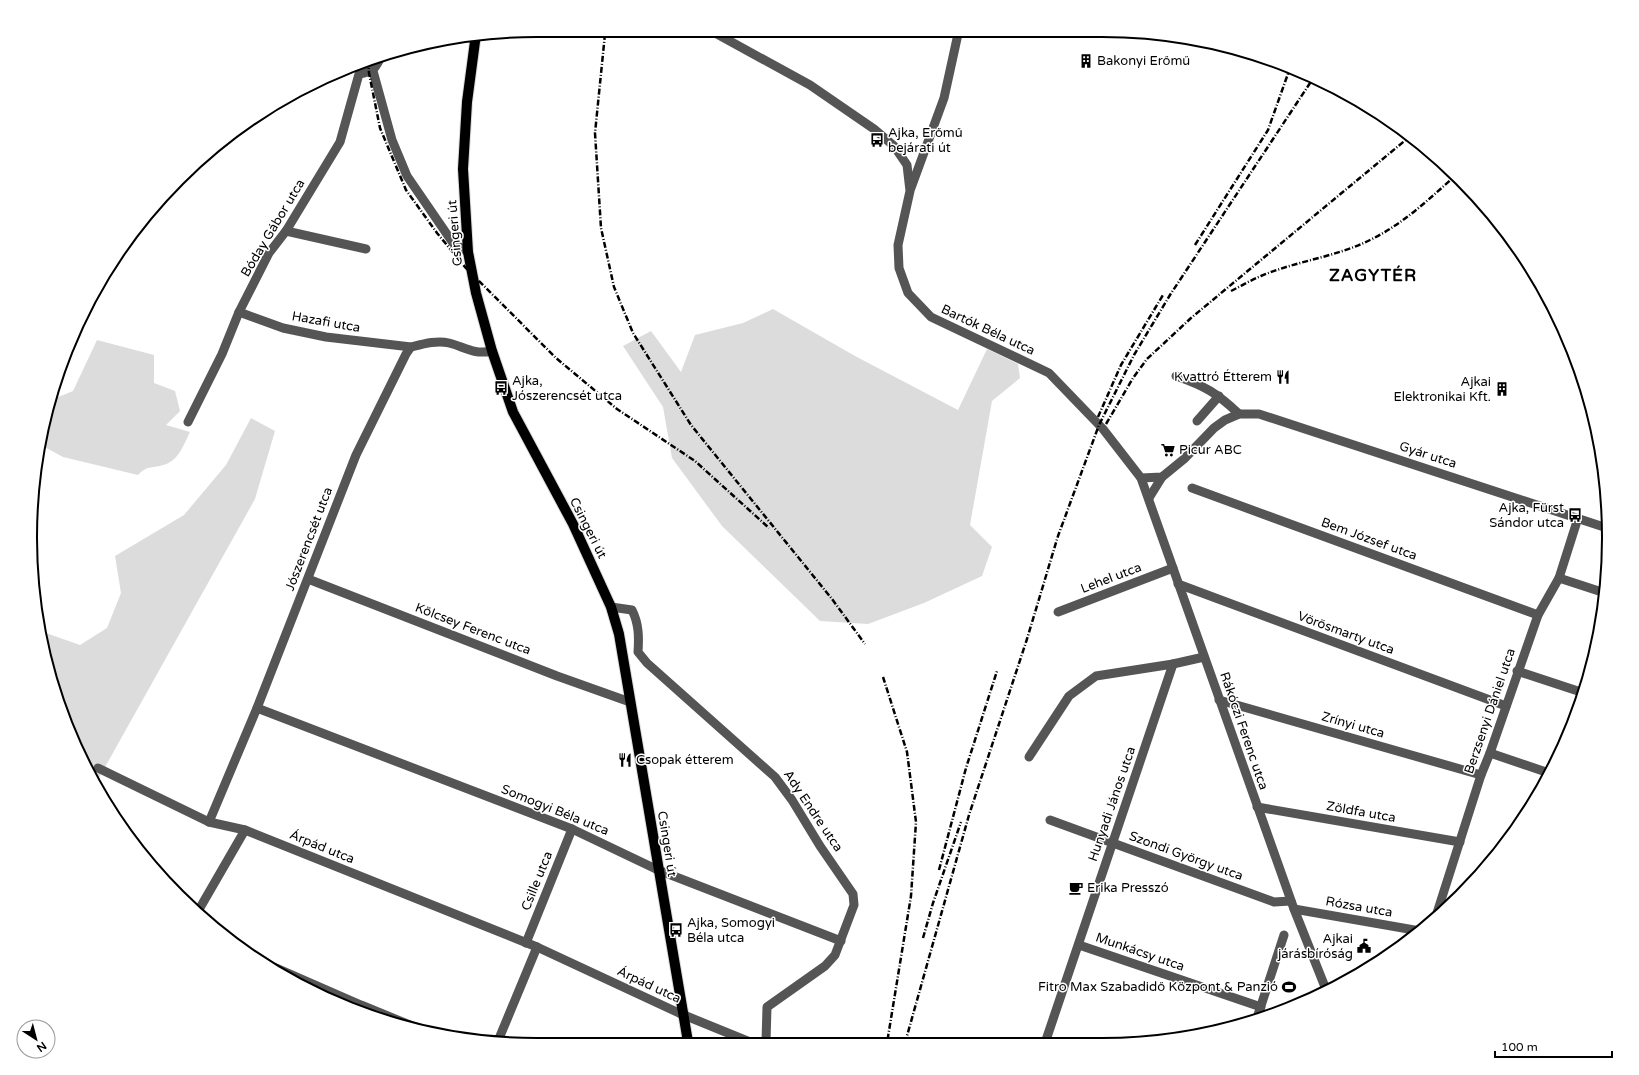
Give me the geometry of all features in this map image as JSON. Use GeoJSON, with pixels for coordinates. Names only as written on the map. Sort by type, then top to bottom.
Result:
{"type":"FeatureCollection","features":[{"type":"Feature","properties":{"kind":"main road","name":"Csingeri út"},"geometry":{"type":"LineString","coordinates":[[475,41],[467,102],[463,169],[468,252],[476,292],[492,351],[513,412],[573,524],[611,607],[619,634],[687,1038]]}},
{"type":"Feature","properties":{"kind":"street","name":"Bartók Béla utca"},"geometry":{"type":"LineString","coordinates":[[722,37],[810,85],[874,129],[894,146],[907,165],[910,191],[898,245],[899,268],[908,293],[931,317],[1049,373],[1103,429],[1141,478]]}},
{"type":"Feature","properties":{"kind":"street"},"geometry":{"type":"LineString","coordinates":[[910,191],[944,98],[957,37]]}},
{"type":"Feature","properties":{"kind":"street"},"geometry":{"type":"LineString","coordinates":[[378,64],[374,71],[392,140],[407,176],[453,242],[468,252]]}},
{"type":"Feature","properties":{"kind":"street","name":"Bóday Gábor utca"},"geometry":{"type":"LineString","coordinates":[[359,70],[369,73],[374,71]]}},
{"type":"Feature","properties":{"kind":"street","name":"Bóday Gábor utca"},"geometry":{"type":"LineString","coordinates":[[188,422],[222,354],[239,312],[269,253],[286,231],[340,142],[358,71]]}},
{"type":"Feature","properties":{"kind":"street"},"geometry":{"type":"LineString","coordinates":[[286,231],[366,249]]}},
{"type":"Feature","properties":{"kind":"street","name":"Hazafi utca"},"geometry":{"type":"LineString","coordinates":[[239,312],[283,328],[326,337],[411,347]]}},
{"type":"Feature","properties":{"kind":"street"},"geometry":{"type":"LineString","coordinates":[[411,347],[428,343],[448,343],[471,352],[492,351]]}},
{"type":"Feature","properties":{"kind":"street","name":"Jószerencsét utca"},"geometry":{"type":"LineString","coordinates":[[209,822],[257,708],[356,455],[384,397],[411,347]]}},
{"type":"Feature","properties":{"kind":"street"},"geometry":{"type":"LineString","coordinates":[[1176,376],[1201,385],[1219,396],[1239,414]]}},
{"type":"Feature","properties":{"kind":"street"},"geometry":{"type":"LineString","coordinates":[[1197,420],[1219,396]]}},
{"type":"Feature","properties":{"kind":"street","name":"Gyár utca"},"geometry":{"type":"LineString","coordinates":[[1149,498],[1162,477],[1184,459],[1214,428],[1225,420],[1239,414],[1258,414],[1602,526]]}},
{"type":"Feature","properties":{"kind":"street"},"geometry":{"type":"LineString","coordinates":[[1141,478],[1162,477]]}},
{"type":"Feature","properties":{"kind":"street","name":"Rákóczi Ferenc utca"},"geometry":{"type":"LineString","coordinates":[[1141,478],[1292,905],[1324,985]]}},
{"type":"Feature","properties":{"kind":"street","name":"Bem József utca"},"geometry":{"type":"LineString","coordinates":[[1192,488],[1538,615]]}},
{"type":"Feature","properties":{"kind":"street","name":"Berzsenyi Dániel utca"},"geometry":{"type":"LineString","coordinates":[[1439,907],[1481,775],[1490,753],[1517,671],[1538,615],[1559,578],[1578,518]]}},
{"type":"Feature","properties":{"kind":"street","name":"Lehel utca"},"geometry":{"type":"LineString","coordinates":[[1058,612],[1173,568]]}},
{"type":"Feature","properties":{"kind":"street"},"geometry":{"type":"LineString","coordinates":[[1559,578],[1599,590]]}},
{"type":"Feature","properties":{"kind":"street","name":"Kölcsey Ferenc utca"},"geometry":{"type":"LineString","coordinates":[[308,579],[557,676],[630,702]]}},
{"type":"Feature","properties":{"kind":"street","name":"Vörösmarty utca"},"geometry":{"type":"LineString","coordinates":[[1178,584],[1506,706]]}},
{"type":"Feature","properties":{"kind":"street","name":"Ady Endre utca"},"geometry":{"type":"LineString","coordinates":[[611,607],[632,610],[636,619],[639,634],[638,652],[647,664],[775,777],[792,800],[820,846],[853,894],[854,905],[835,955],[825,966],[768,1007],[766,1038]]}},
{"type":"Feature","properties":{"kind":"street"},"geometry":{"type":"LineString","coordinates":[[1029,757],[1069,696],[1096,676],[1173,664],[1204,657]]}},
{"type":"Feature","properties":{"kind":"street","name":"Hunyadi János utca"},"geometry":{"type":"LineString","coordinates":[[1047,1038],[1173,664]]}},
{"type":"Feature","properties":{"kind":"street"},"geometry":{"type":"LineString","coordinates":[[1517,671],[1577,691]]}},
{"type":"Feature","properties":{"kind":"street","name":"Zrínyi utca"},"geometry":{"type":"LineString","coordinates":[[1219,700],[1481,775]]}},
{"type":"Feature","properties":{"kind":"street","name":"Somogyi Béla utca"},"geometry":{"type":"LineString","coordinates":[[257,708],[572,829],[658,870],[841,940]]}},
{"type":"Feature","properties":{"kind":"street"},"geometry":{"type":"LineString","coordinates":[[1490,753],[1544,771]]}},
{"type":"Feature","properties":{"kind":"street","name":"Árpád utca"},"geometry":{"type":"LineString","coordinates":[[98,768],[209,822],[245,830],[538,947],[683,1015],[740,1038]]}},
{"type":"Feature","properties":{"kind":"street","name":"Zöldfa utca"},"geometry":{"type":"LineString","coordinates":[[1257,807],[1460,842]]}},
{"type":"Feature","properties":{"kind":"street","name":"Szondi György utca"},"geometry":{"type":"LineString","coordinates":[[1050,820],[1274,902],[1292,905]]}},
{"type":"Feature","properties":{"kind":"street","name":"Csille utca"},"geometry":{"type":"LineString","coordinates":[[526,943],[572,829]]}},
{"type":"Feature","properties":{"kind":"street"},"geometry":{"type":"LineString","coordinates":[[200,907],[245,830]]}},
{"type":"Feature","properties":{"kind":"street","name":"Rózsa utca"},"geometry":{"type":"LineString","coordinates":[[1292,905],[1413,930]]}},
{"type":"Feature","properties":{"kind":"street"},"geometry":{"type":"LineString","coordinates":[[1260,1012],[1284,935]]}},
{"type":"Feature","properties":{"kind":"street","name":"Munkácsy utca"},"geometry":{"type":"LineString","coordinates":[[1079,945],[1261,1007]]}},
{"type":"Feature","properties":{"kind":"street"},"geometry":{"type":"LineString","coordinates":[[500,1037],[538,947]]}},
{"type":"Feature","properties":{"kind":"street"},"geometry":{"type":"LineString","coordinates":[[312,984],[356,1004]]}},
{"type":"Feature","properties":{"kind":"shaded area"},"geometry":{"type":"Polygon","coordinates":[[[773,309],[855,356],[958,410],[987,349],[1018,364],[1020,378],[992,401],[970,525],[992,547],[982,576],[924,603],[868,624],[820,621],[722,526],[672,458],[663,407],[623,346],[651,331],[681,372],[695,335],[743,323],[773,309]]]}},
{"type":"Feature","properties":{"kind":"shaded area"},"geometry":{"type":"Polygon","coordinates":[[[97,340],[154,355],[154,383],[175,391],[180,411],[166,425],[190,432],[180,452],[173,460],[159,466],[147,468],[138,475],[63,457],[46,448],[57,397],[73,391],[97,340]]]}},
{"type":"Feature","properties":{"kind":"shaded area"},"geometry":{"type":"Polygon","coordinates":[[[251,418],[275,431],[255,499],[99,778],[75,729],[54,667],[47,633],[80,645],[107,628],[121,593],[115,556],[184,515],[226,465],[251,418]]]}},
{"type":"Feature","properties":{"kind":"railway"},"geometry":{"type":"LineString","coordinates":[[605,37],[595,133],[601,228],[614,287],[633,333],[691,425],[832,599],[865,644]]}},
{"type":"Feature","properties":{"kind":"railway"},"geometry":{"type":"LineString","coordinates":[[369,67],[380,128],[406,190],[437,233],[465,267],[556,358],[617,409],[695,461],[769,528]]}},
{"type":"Feature","properties":{"kind":"railway"},"geometry":{"type":"LineString","coordinates":[[1195,245],[1268,130],[1288,73]]}},
{"type":"Feature","properties":{"kind":"railway"},"geometry":{"type":"LineString","coordinates":[[906,1038],[969,815],[1027,639],[1058,536],[1099,425],[1134,355],[1170,295],[1310,83]]}},
{"type":"Feature","properties":{"kind":"railway"},"geometry":{"type":"LineString","coordinates":[[1106,424],[1133,378],[1147,359],[1191,318],[1406,140]]}},
{"type":"Feature","properties":{"kind":"railway"},"geometry":{"type":"LineString","coordinates":[[1231,291],[1274,271],[1344,251],[1382,234],[1425,203],[1451,180]]}},
{"type":"Feature","properties":{"kind":"railway"},"geometry":{"type":"LineString","coordinates":[[1098,417],[1121,365],[1163,295]]}},
{"type":"Feature","properties":{"kind":"railway"},"geometry":{"type":"LineString","coordinates":[[939,870],[966,768],[997,671]]}},
{"type":"Feature","properties":{"kind":"railway"},"geometry":{"type":"LineString","coordinates":[[883,677],[907,752],[916,822],[911,896],[888,1038]]}},
{"type":"Feature","properties":{"kind":"railway"},"geometry":{"type":"LineString","coordinates":[[923,938],[933,903],[961,822]]}},
{"type":"Feature","properties":{"kind":"place","name":"Bakonyi Erőmű"},"geometry":{"type":"Point","coordinates":[1086,61]}},
{"type":"Feature","properties":{"kind":"place","name":"Ajka, Erőmű bejárati út"},"geometry":{"type":"Point","coordinates":[877,140]}},
{"type":"Feature","properties":{"kind":"place","name":"Kvattró Étterem"},"geometry":{"type":"Point","coordinates":[1283,377]}},
{"type":"Feature","properties":{"kind":"place","name":"Ajka, Jószerencsét utca"},"geometry":{"type":"Point","coordinates":[501,388]}},
{"type":"Feature","properties":{"kind":"place","name":"Ajkai Elektronikai Kft."},"geometry":{"type":"Point","coordinates":[1502,389]}},
{"type":"Feature","properties":{"kind":"place","name":"Picur ABC"},"geometry":{"type":"Point","coordinates":[1168,450]}},
{"type":"Feature","properties":{"kind":"place","name":"Ajka, Fürst Sándor utca"},"geometry":{"type":"Point","coordinates":[1575,515]}},
{"type":"Feature","properties":{"kind":"place","name":"Csopak étterem"},"geometry":{"type":"Point","coordinates":[625,760]}},
{"type":"Feature","properties":{"kind":"place","name":"Erika Presszó"},"geometry":{"type":"Point","coordinates":[1076,888]}},
{"type":"Feature","properties":{"kind":"place","name":"Ajka, Somogyi Béla utca"},"geometry":{"type":"Point","coordinates":[676,930]}},
{"type":"Feature","properties":{"kind":"place","name":"Ajkai járásbíróság"},"geometry":{"type":"Point","coordinates":[1364,946]}},
{"type":"Feature","properties":{"kind":"place","name":"Fitro Max Szabadidő Központ & Panzió"},"geometry":{"type":"Point","coordinates":[1289,987]}},
{"type":"Feature","properties":{"kind":"district","name":"ZAGYTÉR"},"geometry":{"type":"Point","coordinates":[1373,275]}}]}
